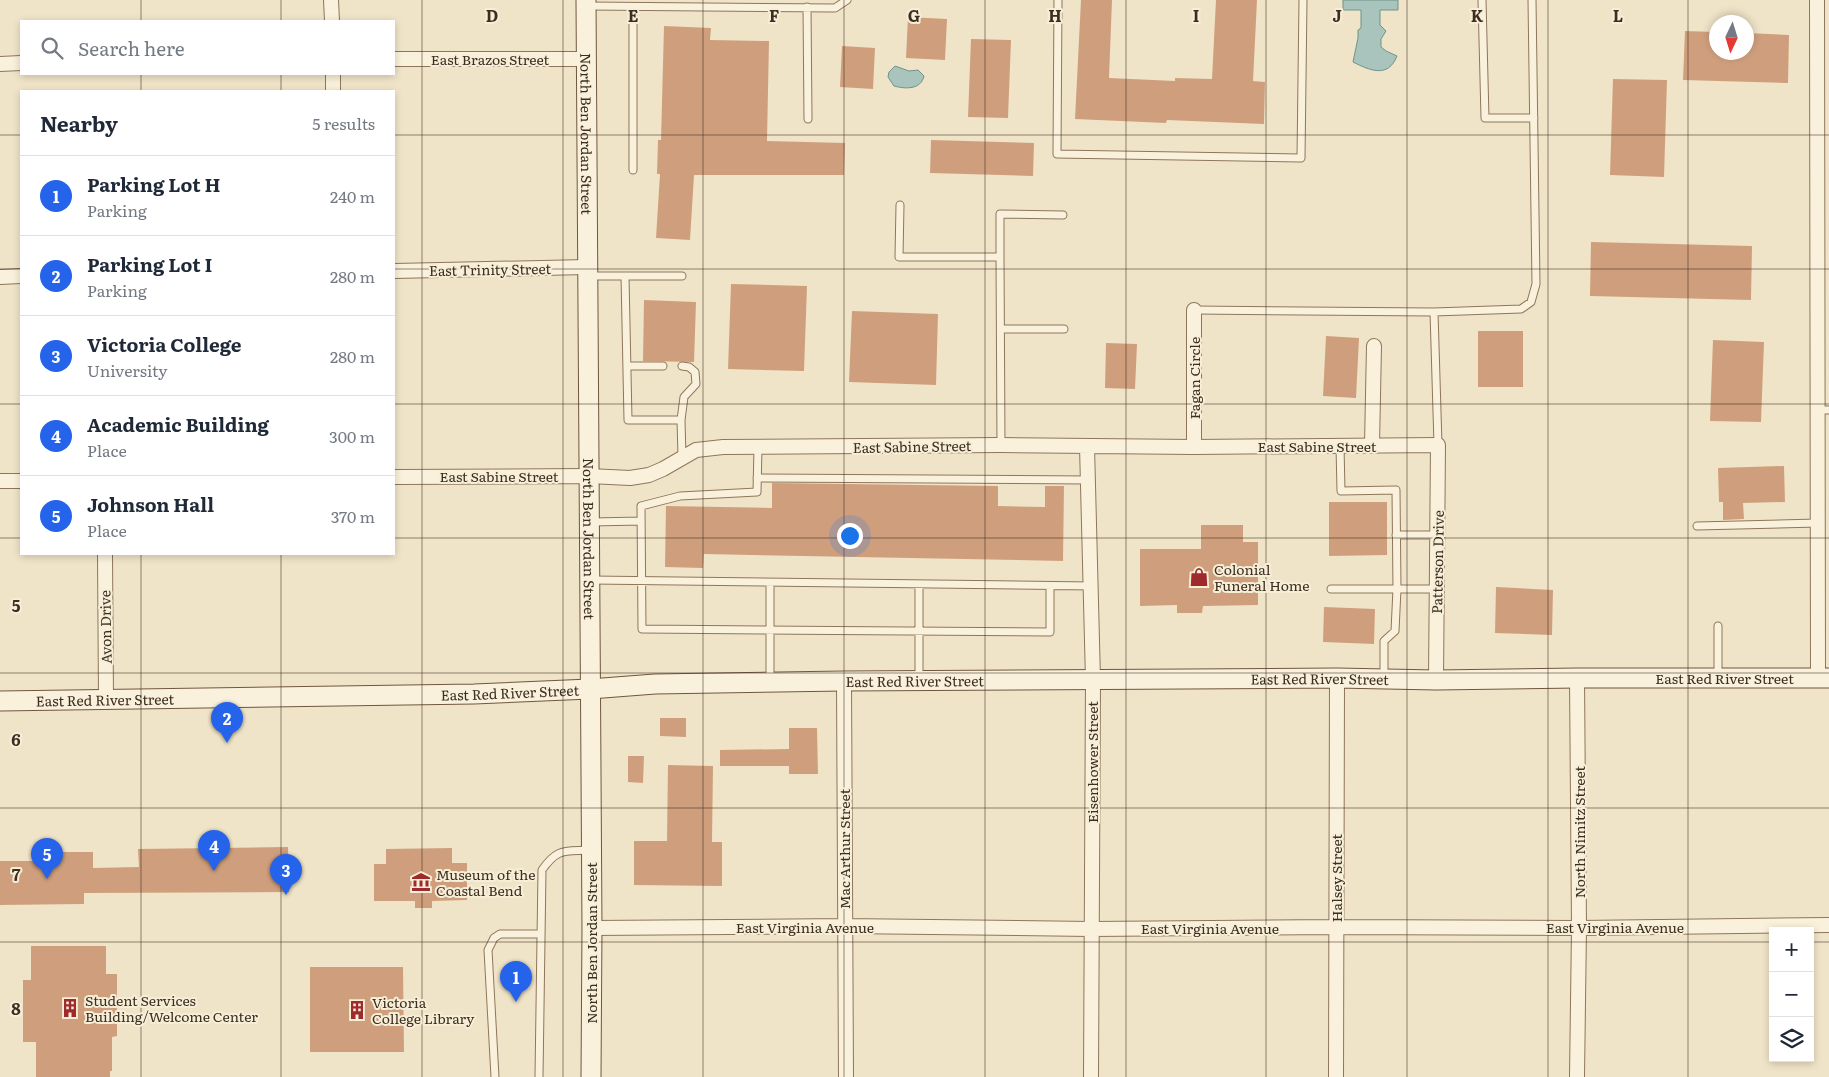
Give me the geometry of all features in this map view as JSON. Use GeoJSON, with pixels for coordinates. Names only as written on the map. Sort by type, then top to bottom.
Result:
{"type":"FeatureCollection","features":[{"type":"Feature","properties":{"kind":"street"},"geometry":{"type":"LineString","coordinates":[[331,0],[332,20]]}},
{"type":"Feature","properties":{"kind":"street"},"geometry":{"type":"LineString","coordinates":[[1817,0],[1823,410],[1818,523],[1824,678]]}},
{"type":"Feature","properties":{"kind":"street","name":"North Ben Jordan Street"},"geometry":{"type":"LineString","coordinates":[[586,3],[592,928],[591,1077]]}},
{"type":"Feature","properties":{"kind":"street","name":"East Brazos Street"},"geometry":{"type":"LineString","coordinates":[[395,59],[587,59]]}},
{"type":"Feature","properties":{"kind":"street"},"geometry":{"type":"LineString","coordinates":[[0,64],[20,63]]}},
{"type":"Feature","properties":{"kind":"street"},"geometry":{"type":"LineString","coordinates":[[333,75],[333,90]]}},
{"type":"Feature","properties":{"kind":"street","name":"East Trinity Street"},"geometry":{"type":"LineString","coordinates":[[395,271],[587,271]]}},
{"type":"Feature","properties":{"kind":"street"},"geometry":{"type":"LineString","coordinates":[[0,276],[20,276]]}},
{"type":"Feature","properties":{"kind":"street","name":"Fagan Circle"},"geometry":{"type":"LineString","coordinates":[[1194,310],[1194,446]]}},
{"type":"Feature","properties":{"kind":"street"},"geometry":{"type":"LineString","coordinates":[[1372,445],[1374,346]]}},
{"type":"Feature","properties":{"kind":"street","name":"East Sabine Street"},"geometry":{"type":"LineString","coordinates":[[395,477],[589,476],[630,478],[649,475],[664,469],[682,456],[696,450],[723,447],[1438,445]]}},
{"type":"Feature","properties":{"kind":"street","name":"Patterson Drive"},"geometry":{"type":"LineString","coordinates":[[1436,680],[1438,445]]}},
{"type":"Feature","properties":{"kind":"street","name":"Eisenhower Street"},"geometry":{"type":"LineString","coordinates":[[1087,446],[1093,680],[1091,1077]]}},
{"type":"Feature","properties":{"kind":"street"},"geometry":{"type":"LineString","coordinates":[[0,481],[20,481]]}},
{"type":"Feature","properties":{"kind":"street","name":"Avon Drive"},"geometry":{"type":"LineString","coordinates":[[104,555],[106,700]]}},
{"type":"Feature","properties":{"kind":"street","name":"Halsey Street"},"geometry":{"type":"LineString","coordinates":[[1336,1077],[1337,678]]}},
{"type":"Feature","properties":{"kind":"street","name":"North Nimitz Street"},"geometry":{"type":"LineString","coordinates":[[1577,678],[1579,928],[1577,1077]]}},
{"type":"Feature","properties":{"kind":"street","name":"East Red River Street"},"geometry":{"type":"LineString","coordinates":[[0,701],[474,694],[655,684],[919,680],[1824,678]]}},
{"type":"Feature","properties":{"kind":"street","name":"Mac Arthur Street"},"geometry":{"type":"LineString","coordinates":[[844,681],[846,1077]]}},
{"type":"Feature","properties":{"kind":"street","name":"East Virginia Avenue"},"geometry":{"type":"LineString","coordinates":[[592,928],[844,926],[1091,929],[1579,928],[1829,925]]}},
{"type":"Feature","properties":{"kind":"lane"},"geometry":{"type":"LineString","coordinates":[[586,3],[633,6],[835,8],[847,0]]}},
{"type":"Feature","properties":{"kind":"lane"},"geometry":{"type":"LineString","coordinates":[[1058,0],[1057,154],[1301,158],[1303,0]]}},
{"type":"Feature","properties":{"kind":"lane"},"geometry":{"type":"LineString","coordinates":[[1482,0],[1485,118],[1534,118]]}},
{"type":"Feature","properties":{"kind":"lane"},"geometry":{"type":"LineString","coordinates":[[1194,310],[1434,312],[1521,309],[1531,302],[1536,284],[1532,0]]}},
{"type":"Feature","properties":{"kind":"lane"},"geometry":{"type":"LineString","coordinates":[[633,6],[633,170]]}},
{"type":"Feature","properties":{"kind":"lane"},"geometry":{"type":"LineString","coordinates":[[807,7],[808,119]]}},
{"type":"Feature","properties":{"kind":"lane"},"geometry":{"type":"LineString","coordinates":[[900,205],[899,257],[1000,257]]}},
{"type":"Feature","properties":{"kind":"lane"},"geometry":{"type":"LineString","coordinates":[[1001,445],[1000,214],[1063,215]]}},
{"type":"Feature","properties":{"kind":"lane"},"geometry":{"type":"LineString","coordinates":[[587,271],[625,276],[682,276]]}},
{"type":"Feature","properties":{"kind":"lane"},"geometry":{"type":"LineString","coordinates":[[625,276],[628,420],[680,420]]}},
{"type":"Feature","properties":{"kind":"lane"},"geometry":{"type":"LineString","coordinates":[[1434,312],[1438,445]]}},
{"type":"Feature","properties":{"kind":"lane"},"geometry":{"type":"LineString","coordinates":[[1001,329],[1064,329]]}},
{"type":"Feature","properties":{"kind":"lane"},"geometry":{"type":"LineString","coordinates":[[627,366],[663,366]]}},
{"type":"Feature","properties":{"kind":"lane"},"geometry":{"type":"LineString","coordinates":[[682,366],[689,367],[695,372],[696,384],[684,397],[680,420],[682,456]]}},
{"type":"Feature","properties":{"kind":"lane"},"geometry":{"type":"LineString","coordinates":[[1340,446],[1341,491],[1396,490],[1397,589],[1395,631],[1384,641],[1384,679]]}},
{"type":"Feature","properties":{"kind":"lane"},"geometry":{"type":"LineString","coordinates":[[758,447],[757,492],[680,496],[641,506],[642,628],[1050,632],[1050,586]]}},
{"type":"Feature","properties":{"kind":"lane"},"geometry":{"type":"LineString","coordinates":[[757,478],[1088,480]]}},
{"type":"Feature","properties":{"kind":"lane"},"geometry":{"type":"LineString","coordinates":[[589,522],[641,520]]}},
{"type":"Feature","properties":{"kind":"lane"},"geometry":{"type":"LineString","coordinates":[[1697,526],[1818,523]]}},
{"type":"Feature","properties":{"kind":"lane"},"geometry":{"type":"LineString","coordinates":[[1396,535],[1437,535]]}},
{"type":"Feature","properties":{"kind":"lane"},"geometry":{"type":"LineString","coordinates":[[589,580],[1090,586]]}},
{"type":"Feature","properties":{"kind":"lane"},"geometry":{"type":"LineString","coordinates":[[770,583],[770,682]]}},
{"type":"Feature","properties":{"kind":"lane"},"geometry":{"type":"LineString","coordinates":[[919,584],[919,680]]}},
{"type":"Feature","properties":{"kind":"lane"},"geometry":{"type":"LineString","coordinates":[[1330,589],[1436,589]]}},
{"type":"Feature","properties":{"kind":"lane"},"geometry":{"type":"LineString","coordinates":[[1718,626],[1718,678]]}},
{"type":"Feature","properties":{"kind":"lane"},"geometry":{"type":"LineString","coordinates":[[539,1077],[542,870],[558,852],[591,850]]}},
{"type":"Feature","properties":{"kind":"lane"},"geometry":{"type":"LineString","coordinates":[[495,1077],[488,950],[494,938],[500,934],[540,934]]}},
{"type":"Feature","properties":{"kind":"water"},"geometry":{"type":"Polygon","coordinates":[[[1343,0],[1398,0],[1398,10],[1380,10],[1380,25],[1386,31],[1381,39],[1381,47],[1397,56],[1389,68],[1378,71],[1372,70],[1353,62],[1358,30],[1361,28],[1361,10],[1343,10],[1343,0]]]}},
{"type":"Feature","properties":{"kind":"water"},"geometry":{"type":"Polygon","coordinates":[[[895,66],[909,71],[918,70],[924,76],[922,81],[920,84],[912,87],[894,86],[888,77],[889,72],[895,66]]]}},
{"type":"Feature","properties":{"kind":"building"},"geometry":{"type":"Polygon","coordinates":[[[1081,0],[1112,0],[1109,78],[1175,81],[1175,78],[1212,79],[1216,0],[1257,0],[1253,81],[1265,82],[1264,124],[1167,120],[1166,123],[1075,119],[1081,0]]]}},
{"type":"Feature","properties":{"kind":"building"},"geometry":{"type":"Polygon","coordinates":[[[908,17],[947,19],[945,60],[906,58],[908,17]]]}},
{"type":"Feature","properties":{"kind":"building"},"geometry":{"type":"Polygon","coordinates":[[[664,26],[711,28],[710,40],[769,41],[767,141],[845,143],[844,175],[694,175],[690,240],[656,238],[660,174],[657,174],[658,140],[661,140],[664,26]]]}},
{"type":"Feature","properties":{"kind":"building"},"geometry":{"type":"Polygon","coordinates":[[[1685,31],[1709,32],[1709,60],[1754,60],[1754,33],[1789,35],[1788,83],[1683,80],[1685,31]]]}},
{"type":"Feature","properties":{"kind":"building"},"geometry":{"type":"Polygon","coordinates":[[[971,39],[1011,40],[1008,118],[968,117],[971,39]]]}},
{"type":"Feature","properties":{"kind":"building"},"geometry":{"type":"Polygon","coordinates":[[[842,46],[875,48],[873,89],[840,87],[842,46]]]}},
{"type":"Feature","properties":{"kind":"building"},"geometry":{"type":"Polygon","coordinates":[[[1613,79],[1667,80],[1664,177],[1610,175],[1613,79]]]}},
{"type":"Feature","properties":{"kind":"building"},"geometry":{"type":"Polygon","coordinates":[[[931,140],[1034,143],[1033,176],[930,173],[931,140]]]}},
{"type":"Feature","properties":{"kind":"building"},"geometry":{"type":"Polygon","coordinates":[[[1591,242],[1752,246],[1751,300],[1590,296],[1591,242]]]}},
{"type":"Feature","properties":{"kind":"building"},"geometry":{"type":"Polygon","coordinates":[[[731,284],[807,286],[804,371],[728,369],[731,284]]]}},
{"type":"Feature","properties":{"kind":"building"},"geometry":{"type":"Polygon","coordinates":[[[644,300],[696,302],[694,362],[643,361],[644,300]]]}},
{"type":"Feature","properties":{"kind":"building"},"geometry":{"type":"Polygon","coordinates":[[[852,311],[938,314],[936,385],[849,382],[852,311]]]}},
{"type":"Feature","properties":{"kind":"building"},"geometry":{"type":"Polygon","coordinates":[[[1478,331],[1523,331],[1523,387],[1478,387],[1478,331]]]}},
{"type":"Feature","properties":{"kind":"building"},"geometry":{"type":"Polygon","coordinates":[[[1326,336],[1359,338],[1356,398],[1323,396],[1326,336]]]}},
{"type":"Feature","properties":{"kind":"building"},"geometry":{"type":"Polygon","coordinates":[[[1713,340],[1764,342],[1761,422],[1710,421],[1713,340]]]}},
{"type":"Feature","properties":{"kind":"building"},"geometry":{"type":"Polygon","coordinates":[[[1106,343],[1137,344],[1135,389],[1105,388],[1106,343]]]}},
{"type":"Feature","properties":{"kind":"building"},"geometry":{"type":"Polygon","coordinates":[[[1784,466],[1785,502],[1743,503],[1744,519],[1723,520],[1723,502],[1719,502],[1718,468],[1784,466]]]}},
{"type":"Feature","properties":{"kind":"building"},"geometry":{"type":"Polygon","coordinates":[[[772,483],[998,486],[998,506],[1045,507],[1045,486],[1064,486],[1063,561],[704,554],[703,568],[665,567],[666,506],[772,508],[772,483]]]}},
{"type":"Feature","properties":{"kind":"building"},"geometry":{"type":"Polygon","coordinates":[[[1329,502],[1387,502],[1387,555],[1329,556],[1329,502]]]}},
{"type":"Feature","properties":{"kind":"building","name":"Colonial Funeral Home"},"geometry":{"type":"Polygon","coordinates":[[[1201,525],[1243,525],[1243,542],[1258,542],[1258,605],[1203,606],[1202,613],[1177,613],[1177,605],[1140,606],[1140,549],[1201,549],[1201,525]]]}},
{"type":"Feature","properties":{"kind":"building"},"geometry":{"type":"Polygon","coordinates":[[[1496,587],[1553,590],[1552,635],[1495,633],[1496,587]]]}},
{"type":"Feature","properties":{"kind":"building"},"geometry":{"type":"Polygon","coordinates":[[[1324,607],[1375,609],[1374,644],[1323,642],[1324,607]]]}},
{"type":"Feature","properties":{"kind":"building"},"geometry":{"type":"Polygon","coordinates":[[[660,718],[686,718],[686,737],[660,736],[660,718]]]}},
{"type":"Feature","properties":{"kind":"building"},"geometry":{"type":"Polygon","coordinates":[[[789,728],[817,728],[818,774],[789,774],[789,766],[720,766],[720,750],[789,749],[789,728]]]}},
{"type":"Feature","properties":{"kind":"building"},"geometry":{"type":"Polygon","coordinates":[[[628,756],[644,756],[643,783],[628,782],[628,756]]]}},
{"type":"Feature","properties":{"kind":"building"},"geometry":{"type":"Polygon","coordinates":[[[668,765],[713,766],[712,842],[722,842],[722,886],[634,885],[634,841],[667,841],[668,765]]]}},
{"type":"Feature","properties":{"kind":"building"},"geometry":{"type":"Polygon","coordinates":[[[288,847],[289,892],[84,893],[84,904],[0,905],[0,861],[34,861],[34,852],[93,852],[93,868],[139,867],[138,849],[288,847]]]}},
{"type":"Feature","properties":{"kind":"building","name":"Museum of the Coastal Bend"},"geometry":{"type":"Polygon","coordinates":[[[452,848],[452,863],[467,863],[467,900],[432,901],[432,908],[415,908],[415,901],[374,901],[374,864],[386,864],[386,849],[452,848]]]}},
{"type":"Feature","properties":{"kind":"building","name":"Student Services Building/Welcome Center"},"geometry":{"type":"Polygon","coordinates":[[[31,946],[106,946],[106,974],[117,974],[117,1036],[112,1037],[112,1071],[110,1071],[110,1077],[36,1077],[36,1042],[23,1042],[23,980],[31,980],[31,946]]]}},
{"type":"Feature","properties":{"kind":"building","name":"Victoria College Library"},"geometry":{"type":"Polygon","coordinates":[[[310,967],[403,967],[404,1052],[310,1052],[310,967]]]}},
{"type":"Feature","properties":{"kind":"place","name":"Colonial Funeral Home"},"geometry":{"type":"Point","coordinates":[1199,577]}},
{"type":"Feature","properties":{"kind":"place","name":"Parking Lot I"},"geometry":{"type":"Point","coordinates":[227,743]}},
{"type":"Feature","properties":{"kind":"place","name":"Academic Building"},"geometry":{"type":"Point","coordinates":[214,871]}},
{"type":"Feature","properties":{"kind":"place","name":"Johnson Hall"},"geometry":{"type":"Point","coordinates":[47,879]}},
{"type":"Feature","properties":{"kind":"place","name":"Museum of the Coastal Bend"},"geometry":{"type":"Point","coordinates":[421,882]}},
{"type":"Feature","properties":{"kind":"place","name":"Victoria College"},"geometry":{"type":"Point","coordinates":[286,895]}},
{"type":"Feature","properties":{"kind":"place","name":"Parking Lot H"},"geometry":{"type":"Point","coordinates":[516,1002]}},
{"type":"Feature","properties":{"kind":"place","name":"Student Services Building/Welcome Center"},"geometry":{"type":"Point","coordinates":[70,1008]}},
{"type":"Feature","properties":{"kind":"place","name":"Victoria College Library"},"geometry":{"type":"Point","coordinates":[357,1010]}}]}
